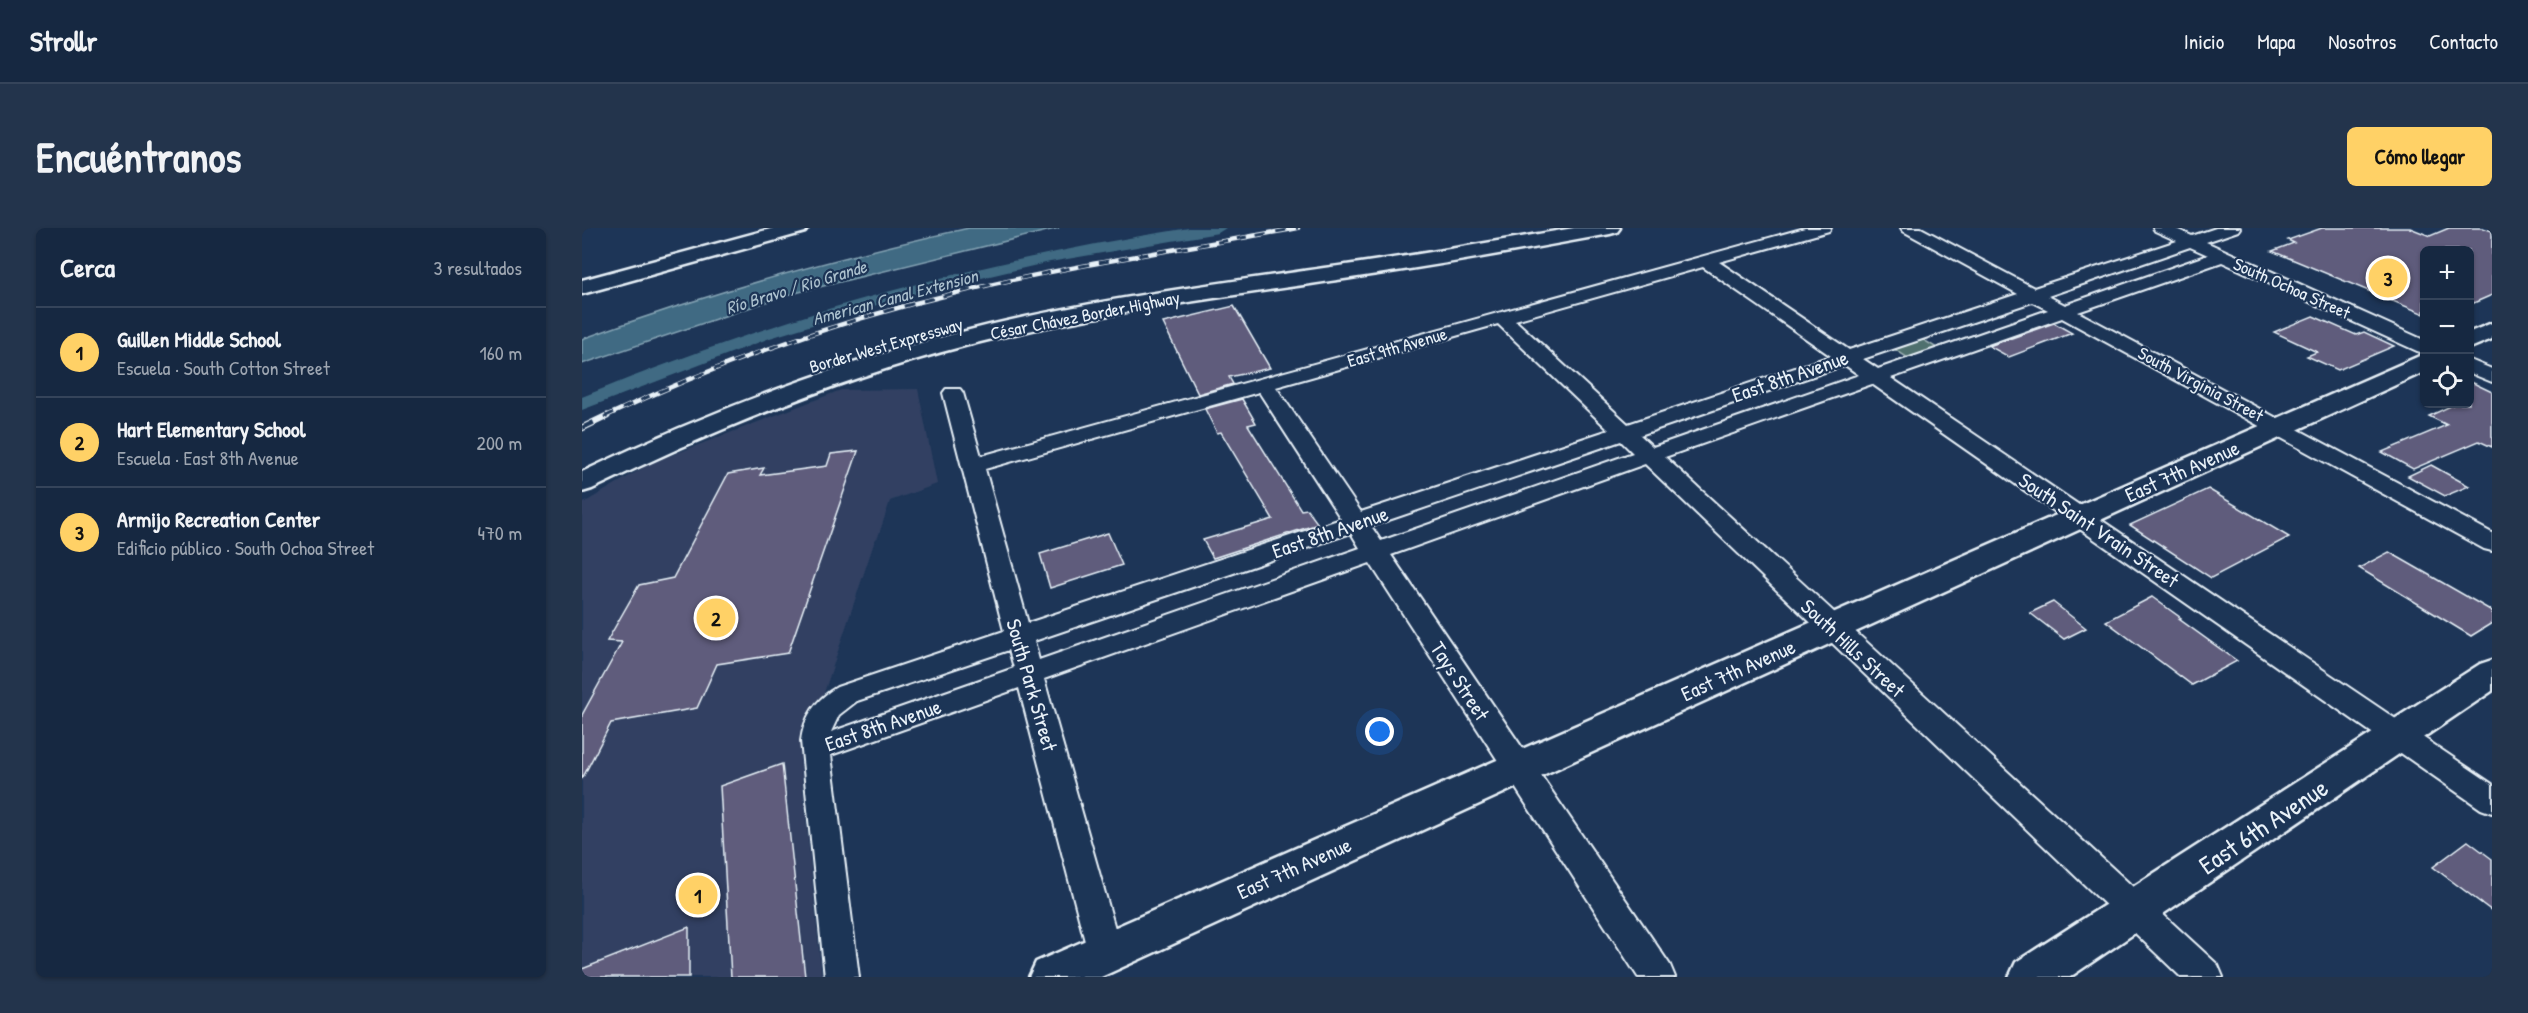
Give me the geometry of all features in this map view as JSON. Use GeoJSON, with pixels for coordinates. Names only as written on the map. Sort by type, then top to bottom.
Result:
{"type":"FeatureCollection","features":[{"type":"Feature","properties":{"kind":"main road"},"geometry":{"type":"LineString","coordinates":[[582,272],[740,228]]}},
{"type":"Feature","properties":{"kind":"main road"},"geometry":{"type":"LineString","coordinates":[[582,287],[798,228]]}},
{"type":"Feature","properties":{"kind":"main road","name":"Border West Expressway"},"geometry":{"type":"LineString","coordinates":[[582,461],[676,418],[744,391],[857,351],[956,324],[1112,291],[1526,228]]}},
{"type":"Feature","properties":{"kind":"main road","name":"César Chávez Border Highway"},"geometry":{"type":"LineString","coordinates":[[582,483],[684,436],[799,391],[926,350],[1017,326],[1193,294],[1413,262],[1610,228]]}},
{"type":"Feature","properties":{"kind":"main road"},"geometry":{"type":"LineString","coordinates":[[2474,339],[2492,330]]}},
{"type":"Feature","properties":{"kind":"main road","name":"East 7th Avenue"},"geometry":{"type":"LineString","coordinates":[[1052,977],[1108,965],[1518,769],[2420,364]]}},
{"type":"Feature","properties":{"kind":"main road","name":"East 6th Avenue"},"geometry":{"type":"LineString","coordinates":[[2032,977],[2492,674]]}},
{"type":"Feature","properties":{"kind":"street","name":"East 9th Avenue"},"geometry":{"type":"LineString","coordinates":[[971,466],[1823,228]]}},
{"type":"Feature","properties":{"kind":"street","name":"South Virginia Street"},"geometry":{"type":"LineString","coordinates":[[1909,228],[2492,543]]}},
{"type":"Feature","properties":{"kind":"street","name":"South Ochoa Street"},"geometry":{"type":"LineString","coordinates":[[2161,228],[2420,345]]}},
{"type":"Feature","properties":{"kind":"street","name":"East 8th Avenue"},"geometry":{"type":"LineString","coordinates":[[2222,256],[816,749],[816,729],[822,714],[832,702],[847,694],[2232,228]]}},
{"type":"Feature","properties":{"kind":"street","name":"South Saint Vrain Street"},"geometry":{"type":"LineString","coordinates":[[1705,260],[2492,800]]}},
{"type":"Feature","properties":{"kind":"street","name":"South Hills Street"},"geometry":{"type":"LineString","coordinates":[[1501,317],[2206,977]]}},
{"type":"Feature","properties":{"kind":"street"},"geometry":{"type":"LineString","coordinates":[[2474,368],[2492,376]]}},
{"type":"Feature","properties":{"kind":"street","name":"Tays Street"},"geometry":{"type":"LineString","coordinates":[[1264,384],[1658,977]]}},
{"type":"Feature","properties":{"kind":"street","name":"South Park Street"},"geometry":{"type":"LineString","coordinates":[[953,393],[1108,965]]}},
{"type":"Feature","properties":{"kind":"street"},"geometry":{"type":"LineString","coordinates":[[816,749],[842,977]]}},
{"type":"Feature","properties":{"kind":"shaded area"},"geometry":{"type":"Polygon","coordinates":[[[918,389],[937,484],[890,501],[823,696],[801,735],[800,756],[822,977],[582,977],[582,504],[651,463],[841,390],[918,389]]]}},
{"type":"Feature","properties":{"kind":"green space"},"geometry":{"type":"Polygon","coordinates":[[[1922,339],[1937,348],[1908,358],[1894,349],[1922,339]]]}},
{"type":"Feature","properties":{"kind":"water","name":"Río Bravo / Rio Grande"},"geometry":{"type":"Polygon","coordinates":[[[969,228],[1059,228],[787,295],[582,364],[582,339],[629,322],[774,277],[969,228]]]}},
{"type":"Feature","properties":{"kind":"building"},"geometry":{"type":"Polygon","coordinates":[[[2322,228],[2410,228],[2430,236],[2449,228],[2483,228],[2492,231],[2492,295],[2474,303],[2474,246],[2420,246],[2420,312],[2272,251],[2294,243],[2288,240],[2322,228]]]}},
{"type":"Feature","properties":{"kind":"building"},"geometry":{"type":"Polygon","coordinates":[[[1234,306],[1270,368],[1229,377],[1233,384],[1198,394],[1163,323],[1234,306]]]}},
{"type":"Feature","properties":{"kind":"building"},"geometry":{"type":"Polygon","coordinates":[[[2313,316],[2356,335],[2364,332],[2394,346],[2338,370],[2307,356],[2317,352],[2274,332],[2313,316]]]}},
{"type":"Feature","properties":{"kind":"building"},"geometry":{"type":"Polygon","coordinates":[[[2054,323],[2072,333],[2009,357],[1989,346],[2054,323]]]}},
{"type":"Feature","properties":{"kind":"building"},"geometry":{"type":"Polygon","coordinates":[[[2474,383],[2492,392],[2492,447],[2479,441],[2413,469],[2382,452],[2447,425],[2429,416],[2446,408],[2474,408],[2474,383]]]}},
{"type":"Feature","properties":{"kind":"building"},"geometry":{"type":"Polygon","coordinates":[[[1242,399],[1256,423],[1248,425],[1301,510],[1307,509],[1318,524],[1213,558],[1203,540],[1273,519],[1221,432],[1217,433],[1205,409],[1242,399]]]}},
{"type":"Feature","properties":{"kind":"building"},"geometry":{"type":"Polygon","coordinates":[[[858,451],[788,653],[717,664],[697,708],[611,723],[582,779],[582,715],[622,642],[607,641],[639,585],[673,578],[728,474],[764,468],[760,475],[827,466],[831,454],[858,451]]]}},
{"type":"Feature","properties":{"kind":"building"},"geometry":{"type":"Polygon","coordinates":[[[2431,465],[2469,486],[2445,496],[2408,476],[2431,465]]]}},
{"type":"Feature","properties":{"kind":"building"},"geometry":{"type":"Polygon","coordinates":[[[2208,489],[2289,537],[2211,578],[2130,525],[2208,489]]]}},
{"type":"Feature","properties":{"kind":"building"},"geometry":{"type":"Polygon","coordinates":[[[1108,533],[1122,565],[1050,588],[1040,554],[1108,533]]]}},
{"type":"Feature","properties":{"kind":"building"},"geometry":{"type":"Polygon","coordinates":[[[2389,552],[2492,611],[2492,623],[2471,636],[2359,568],[2389,552]]]}},
{"type":"Feature","properties":{"kind":"building"},"geometry":{"type":"Polygon","coordinates":[[[2152,597],[2237,661],[2192,685],[2106,621],[2152,597]]]}},
{"type":"Feature","properties":{"kind":"building"},"geometry":{"type":"Polygon","coordinates":[[[2053,602],[2086,628],[2064,639],[2030,613],[2053,602]]]}},
{"type":"Feature","properties":{"kind":"building"},"geometry":{"type":"Polygon","coordinates":[[[782,764],[805,977],[731,977],[720,786],[782,764]]]}},
{"type":"Feature","properties":{"kind":"building"},"geometry":{"type":"Polygon","coordinates":[[[2468,841],[2492,859],[2492,911],[2433,867],[2468,841]]]}},
{"type":"Feature","properties":{"kind":"building"},"geometry":{"type":"Polygon","coordinates":[[[689,927],[689,977],[582,977],[582,969],[689,927]]]}},
{"type":"Feature","properties":{"kind":"waterway","name":"American Canal Extension"},"geometry":{"type":"LineString","coordinates":[[582,404],[718,350],[857,304],[984,271],[1050,257],[1218,228]]}},
{"type":"Feature","properties":{"kind":"railway"},"geometry":{"type":"LineString","coordinates":[[604,417],[737,360],[875,314],[1050,272],[1298,228]]}},
{"type":"Feature","properties":{"kind":"railway"},"geometry":{"type":"LineString","coordinates":[[582,428],[607,416]]}},
{"type":"Feature","properties":{"kind":"place","name":"Armijo Recreation Center"},"geometry":{"type":"Point","coordinates":[2388,278]}},
{"type":"Feature","properties":{"kind":"place","name":"Hart Elementary School"},"geometry":{"type":"Point","coordinates":[716,618]}},
{"type":"Feature","properties":{"kind":"place","name":"Guillen Middle School"},"geometry":{"type":"Point","coordinates":[698,895]}}]}
